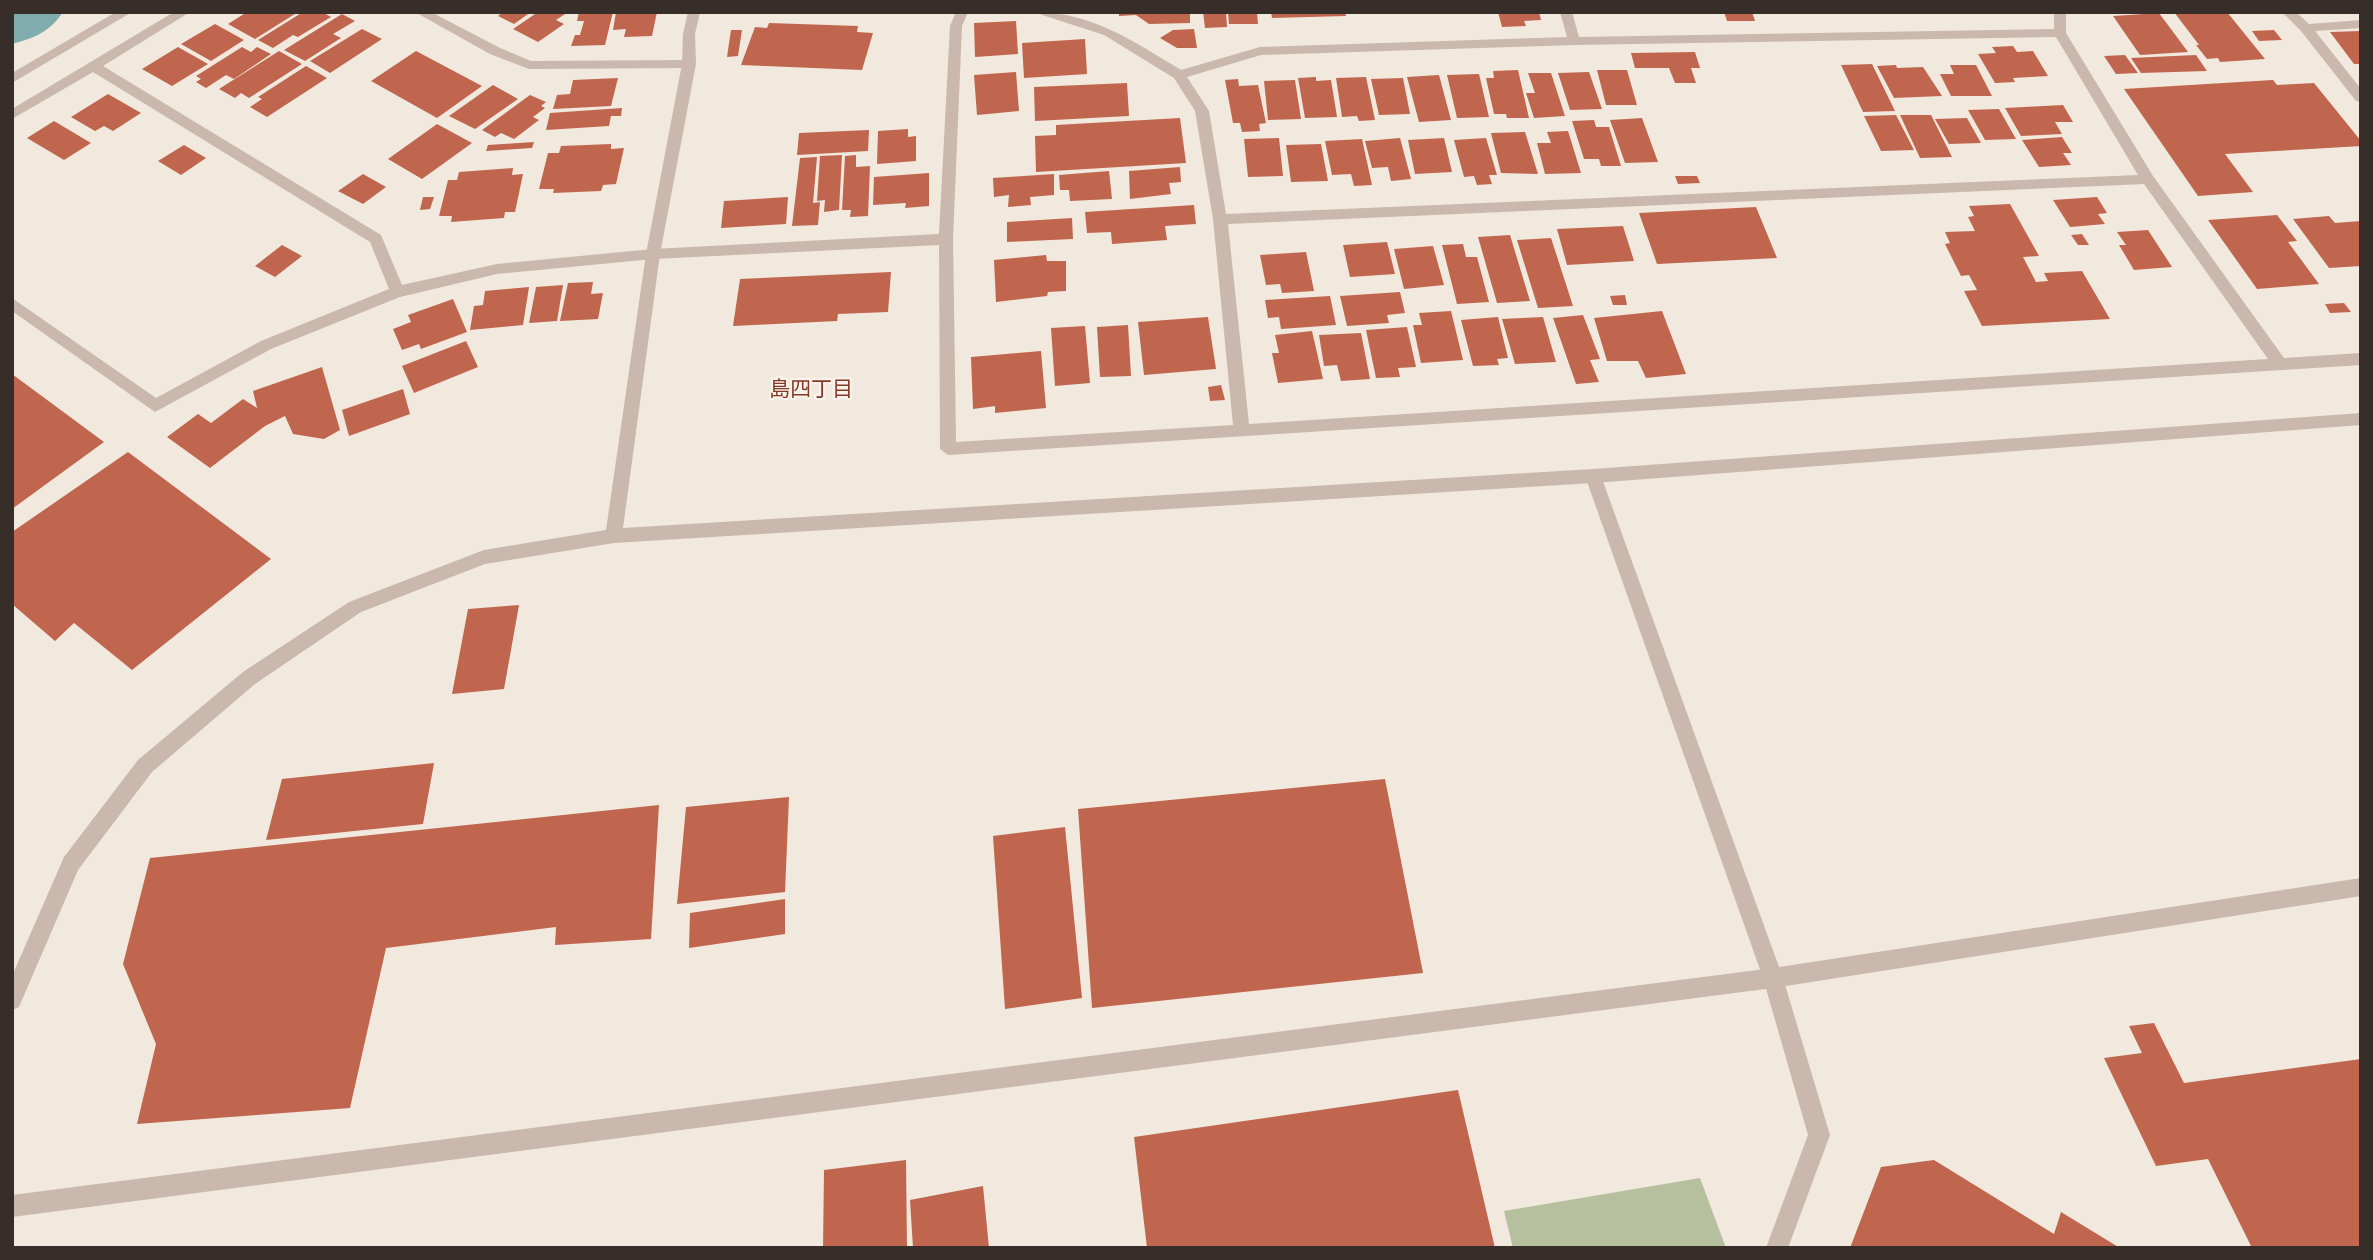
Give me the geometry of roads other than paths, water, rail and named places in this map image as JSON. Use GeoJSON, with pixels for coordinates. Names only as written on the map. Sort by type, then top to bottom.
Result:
{"type":"FeatureCollection","features":[{"type":"Feature","properties":{"kind":"street"},"geometry":{"type":"LineString","coordinates":[[12,79],[126,12]]}},
{"type":"Feature","properties":{"kind":"street"},"geometry":{"type":"LineString","coordinates":[[12,115],[184,12]]}},
{"type":"Feature","properties":{"kind":"street"},"geometry":{"type":"LineString","coordinates":[[421,12],[495,51],[529,65],[584,67],[689,64]]}},
{"type":"Feature","properties":{"kind":"street"},"geometry":{"type":"LineString","coordinates":[[614,536],[653,254],[689,64],[689,34],[694,12]]}},
{"type":"Feature","properties":{"kind":"street"},"geometry":{"type":"LineString","coordinates":[[962,12],[956,26],[946,239],[947,449],[2361,359]]}},
{"type":"Feature","properties":{"kind":"street"},"geometry":{"type":"LineString","coordinates":[[1039,12],[1109,32],[1179,75],[1202,111],[1220,219],[1242,431]]}},
{"type":"Feature","properties":{"kind":"street"},"geometry":{"type":"LineString","coordinates":[[1566,12],[1574,41]]}},
{"type":"Feature","properties":{"kind":"street"},"geometry":{"type":"LineString","coordinates":[[2060,12],[2060,33],[2148,179],[2280,364]]}},
{"type":"Feature","properties":{"kind":"street"},"geometry":{"type":"LineString","coordinates":[[2288,12],[2306,28],[2361,97]]}},
{"type":"Feature","properties":{"kind":"street"},"geometry":{"type":"LineString","coordinates":[[2306,28],[2361,24]]}},
{"type":"Feature","properties":{"kind":"street"},"geometry":{"type":"LineString","coordinates":[[1179,75],[1260,51],[1574,41],[2060,33]]}},
{"type":"Feature","properties":{"kind":"street"},"geometry":{"type":"LineString","coordinates":[[93,66],[376,239],[397,292]]}},
{"type":"Feature","properties":{"kind":"street"},"geometry":{"type":"LineString","coordinates":[[1220,219],[2148,179]]}},
{"type":"Feature","properties":{"kind":"street"},"geometry":{"type":"LineString","coordinates":[[12,303],[155,406],[266,345],[397,292],[497,269],[653,254],[946,239]]}},
{"type":"Feature","properties":{"kind":"street"},"geometry":{"type":"LineString","coordinates":[[12,1000],[71,864],[145,766],[249,678],[355,607],[484,557],[614,536],[1593,476],[2361,419]]}},
{"type":"Feature","properties":{"kind":"street"},"geometry":{"type":"LineString","coordinates":[[1593,476],[1773,978],[1819,1135],[1777,1248]]}},
{"type":"Feature","properties":{"kind":"street"},"geometry":{"type":"LineString","coordinates":[[12,1206],[1773,978],[2361,887]]}},
{"type":"Feature","properties":{"kind":"waterway"},"geometry":{"type":"LineString","coordinates":[[12,24],[32,12]]}},
{"type":"Feature","properties":{"kind":"district","name":"島四丁目"},"geometry":{"type":"Point","coordinates":[811,389]}}]}
